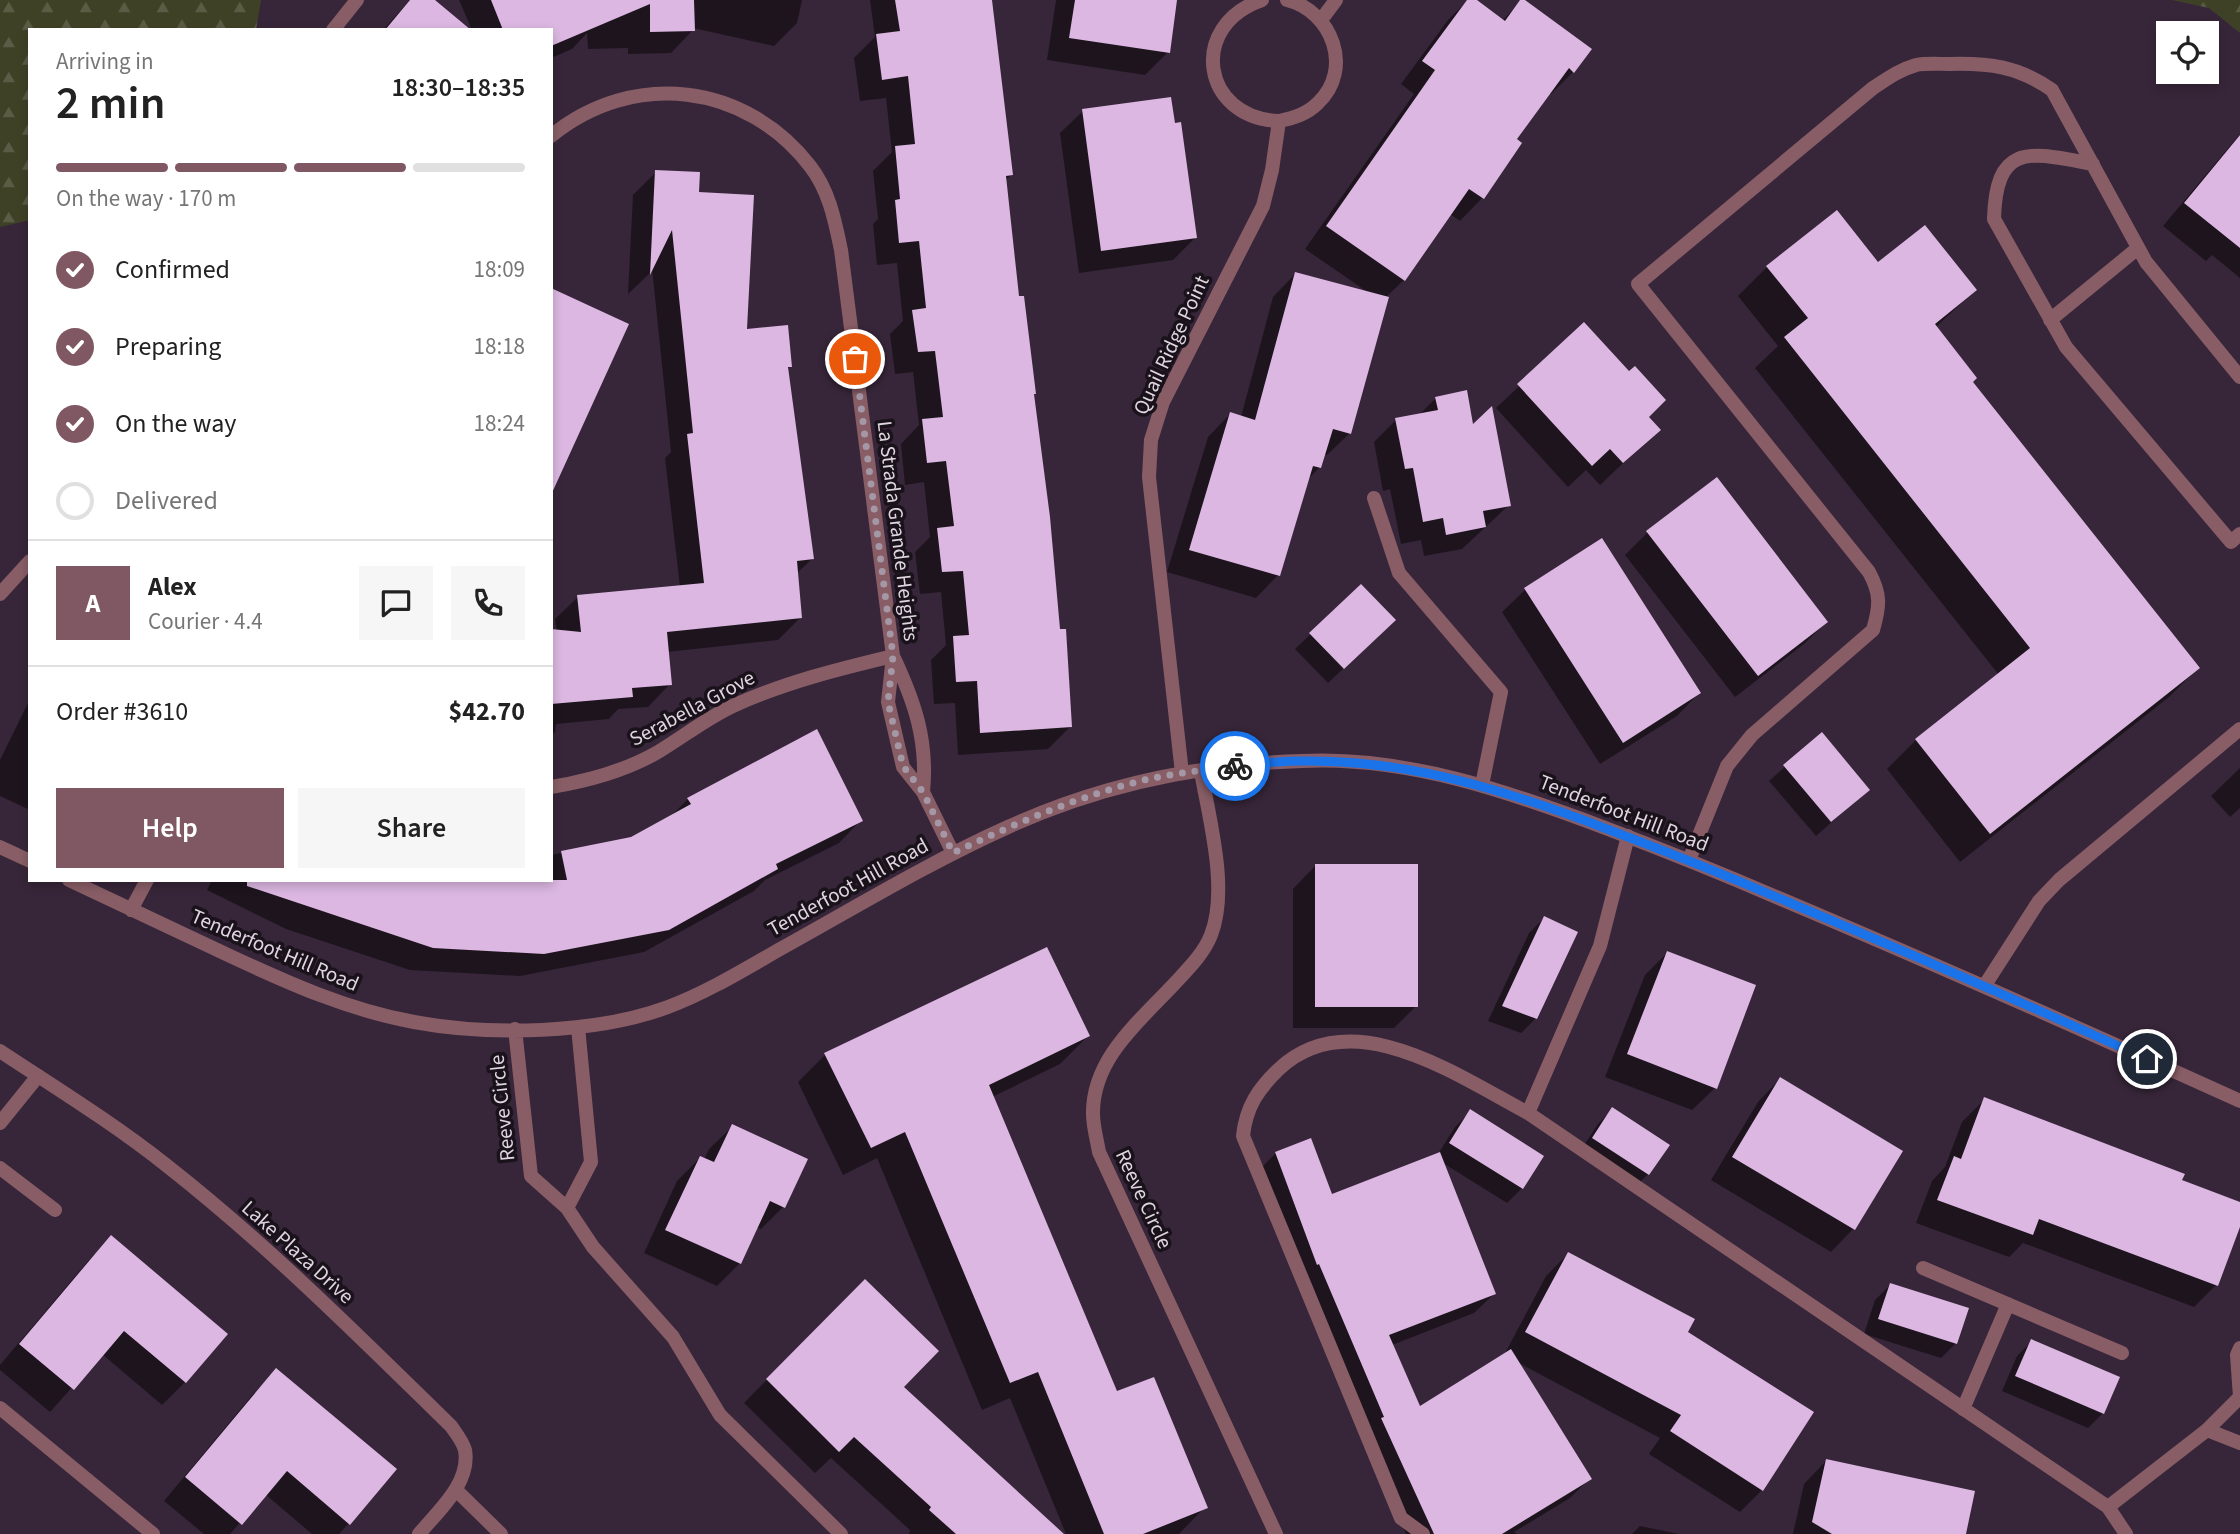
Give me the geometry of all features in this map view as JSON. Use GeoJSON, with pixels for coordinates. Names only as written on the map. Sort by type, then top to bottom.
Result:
{"type":"FeatureCollection","features":[{"type":"Feature","properties":{"kind":"street"},"geometry":{"type":"LineString","coordinates":[[335,28],[357,0]]}},
{"type":"Feature","properties":{"kind":"street"},"geometry":{"type":"LineString","coordinates":[[1262,0],[1244,6],[1234,13],[1220,29],[1213,52],[1214,74],[1218,86],[1231,104],[1242,113],[1263,121],[1279,121],[1300,116],[1319,103],[1331,85],[1336,63],[1334,41],[1321,20],[1299,3],[1287,0]]}},
{"type":"Feature","properties":{"kind":"street"},"geometry":{"type":"LineString","coordinates":[[1321,20],[1336,0]]}},
{"type":"Feature","properties":{"kind":"street"},"geometry":{"type":"LineString","coordinates":[[1689,860],[1727,766],[1752,735],[1873,630],[1879,610],[1878,589],[1869,572],[1638,284],[1894,73],[1918,64],[1967,63],[2006,66],[2034,77],[2052,90],[2146,262],[2240,377]]}},
{"type":"Feature","properties":{"kind":"street","name":"La Strada Grande Heights"},"geometry":{"type":"LineString","coordinates":[[553,134],[567,123],[603,105],[642,94],[685,93],[725,103],[764,121],[811,167],[826,193],[841,250],[893,656],[888,702],[903,766],[923,792],[953,853]]}},
{"type":"Feature","properties":{"kind":"street","name":"Quail Ridge Point"},"geometry":{"type":"LineString","coordinates":[[1182,774],[1149,477],[1151,440],[1163,402],[1263,206],[1272,170],[1279,121]]}},
{"type":"Feature","properties":{"kind":"street"},"geometry":{"type":"LineString","coordinates":[[2093,164],[2049,156],[2027,156],[2010,163],[2000,175],[1995,195],[1994,219],[2066,347],[2231,541],[2240,534]]}},
{"type":"Feature","properties":{"kind":"street"},"geometry":{"type":"LineString","coordinates":[[2050,320],[2138,248]]}},
{"type":"Feature","properties":{"kind":"street"},"geometry":{"type":"LineString","coordinates":[[1374,498],[1399,573],[1502,692],[1482,785]]}},
{"type":"Feature","properties":{"kind":"street"},"geometry":{"type":"LineString","coordinates":[[0,594],[28,563]]}},
{"type":"Feature","properties":{"kind":"street","name":"La Strada Grande Heights"},"geometry":{"type":"LineString","coordinates":[[893,656],[912,696],[926,761],[923,792]]}},
{"type":"Feature","properties":{"kind":"street","name":"Serabella Grove"},"geometry":{"type":"LineString","coordinates":[[553,786],[586,781],[624,768],[655,754],[732,706],[775,688],[893,656]]}},
{"type":"Feature","properties":{"kind":"street"},"geometry":{"type":"LineString","coordinates":[[1985,985],[2039,901],[2059,880],[2240,729]]}},
{"type":"Feature","properties":{"kind":"street","name":"Tenderfoot Hill Road"},"geometry":{"type":"LineString","coordinates":[[73,882],[298,987],[351,1007],[411,1022],[460,1029],[578,1027],[626,1019],[666,1007],[713,986],[953,853],[1059,806],[1130,783],[1201,771],[1307,760],[1377,763],[1482,785],[1628,836],[1985,985],[2240,1101]]}},
{"type":"Feature","properties":{"kind":"street","name":"Reeve Circle"},"geometry":{"type":"LineString","coordinates":[[1201,771],[1219,889],[1218,911],[1210,937],[1197,959],[1103,1065],[1093,1114],[1098,1152],[1276,1534]]}},
{"type":"Feature","properties":{"kind":"street"},"geometry":{"type":"LineString","coordinates":[[1528,1113],[1600,946],[1628,836]]}},
{"type":"Feature","properties":{"kind":"street"},"geometry":{"type":"LineString","coordinates":[[0,847],[28,860]]}},
{"type":"Feature","properties":{"kind":"street"},"geometry":{"type":"LineString","coordinates":[[131,910],[146,882]]}},
{"type":"Feature","properties":{"kind":"street"},"geometry":{"type":"LineString","coordinates":[[567,1208],[590,1162],[578,1027]]}},
{"type":"Feature","properties":{"kind":"street","name":"Reeve Circle"},"geometry":{"type":"LineString","coordinates":[[515,1029],[531,1175],[567,1208],[593,1247],[673,1338],[720,1415],[841,1534]]}},
{"type":"Feature","properties":{"kind":"street"},"geometry":{"type":"LineString","coordinates":[[1423,1534],[1401,1518],[1242,1136],[1250,1102],[1263,1084],[1285,1063],[1308,1048],[1343,1041],[1380,1044],[1419,1055],[1528,1113],[2108,1507],[2126,1534]]}},
{"type":"Feature","properties":{"kind":"street","name":"Lake Plaza Drive"},"geometry":{"type":"LineString","coordinates":[[0,1051],[71,1096],[229,1216],[300,1278],[452,1426],[465,1448],[465,1469],[456,1490],[419,1534]]}},
{"type":"Feature","properties":{"kind":"street"},"geometry":{"type":"LineString","coordinates":[[0,1124],[38,1076]]}},
{"type":"Feature","properties":{"kind":"street"},"geometry":{"type":"LineString","coordinates":[[0,1168],[55,1210]]}},
{"type":"Feature","properties":{"kind":"street"},"geometry":{"type":"LineString","coordinates":[[1923,1268],[2122,1353]]}},
{"type":"Feature","properties":{"kind":"street"},"geometry":{"type":"LineString","coordinates":[[1963,1409],[2008,1304]]}},
{"type":"Feature","properties":{"kind":"street"},"geometry":{"type":"LineString","coordinates":[[2108,1507],[2207,1430],[2240,1397],[2237,1354],[2240,1348]]}},
{"type":"Feature","properties":{"kind":"street"},"geometry":{"type":"LineString","coordinates":[[0,1408],[153,1534]]}},
{"type":"Feature","properties":{"kind":"street"},"geometry":{"type":"LineString","coordinates":[[2207,1430],[2240,1443]]}},
{"type":"Feature","properties":{"kind":"street"},"geometry":{"type":"LineString","coordinates":[[456,1490],[501,1534]]}},
{"type":"Feature","properties":{"kind":"green space"},"geometry":{"type":"Polygon","coordinates":[[[0,0],[261,0],[256,28],[28,28],[28,220],[0,227],[0,0]]]}},
{"type":"Feature","properties":{"kind":"green space"},"geometry":{"type":"Polygon","coordinates":[[[2172,0],[2240,0],[2240,33],[2209,8],[2172,0]]]}},
{"type":"Feature","properties":{"kind":"building"},"geometry":{"type":"Polygon","coordinates":[[[410,0],[435,0],[469,28],[387,28],[410,0]]]}},
{"type":"Feature","properties":{"kind":"building"},"geometry":{"type":"Polygon","coordinates":[[[491,0],[694,0],[695,31],[650,32],[650,4],[553,45],[553,28],[502,28],[491,0]]]}},
{"type":"Feature","properties":{"kind":"building"},"geometry":{"type":"Polygon","coordinates":[[[895,0],[992,0],[1013,175],[1006,176],[1019,296],[1024,296],[1060,629],[1066,629],[1072,727],[980,733],[977,681],[956,682],[953,636],[969,635],[963,571],[942,572],[937,528],[954,526],[946,461],[927,463],[922,419],[943,417],[935,351],[918,352],[912,310],[926,308],[919,241],[899,243],[895,200],[900,199],[895,146],[915,144],[908,76],[882,80],[876,34],[900,31],[895,0]]]}},
{"type":"Feature","properties":{"kind":"building"},"geometry":{"type":"Polygon","coordinates":[[[1075,0],[1177,0],[1170,53],[1069,38],[1075,0]]]}},
{"type":"Feature","properties":{"kind":"building"},"geometry":{"type":"Polygon","coordinates":[[[1467,0],[1477,0],[1505,21],[1520,0],[1525,0],[1592,49],[1574,73],[1569,68],[1517,139],[1522,143],[1484,199],[1469,189],[1405,281],[1326,226],[1435,70],[1422,61],[1467,0]]]}},
{"type":"Feature","properties":{"kind":"building"},"geometry":{"type":"Polygon","coordinates":[[[1171,97],[1175,123],[1181,122],[1197,238],[1101,251],[1082,109],[1171,97]]]}},
{"type":"Feature","properties":{"kind":"building"},"geometry":{"type":"Polygon","coordinates":[[[2240,135],[2240,248],[2184,203],[2240,135]]]}},
{"type":"Feature","properties":{"kind":"building"},"geometry":{"type":"Polygon","coordinates":[[[655,170],[700,172],[699,192],[754,195],[747,329],[788,325],[792,367],[788,367],[814,559],[797,561],[802,618],[667,632],[672,685],[632,688],[633,697],[553,704],[553,629],[581,632],[577,595],[704,583],[687,434],[693,433],[672,230],[650,275],[655,170]]]}},
{"type":"Feature","properties":{"kind":"building"},"geometry":{"type":"Polygon","coordinates":[[[1837,210],[1878,262],[1925,225],[1977,290],[1935,324],[1977,378],[1973,382],[2200,668],[1990,834],[1915,739],[2030,648],[1784,337],[1808,318],[1766,266],[1837,210]]]}},
{"type":"Feature","properties":{"kind":"building"},"geometry":{"type":"Polygon","coordinates":[[[1295,272],[1389,297],[1351,434],[1333,429],[1321,468],[1313,466],[1280,576],[1189,550],[1230,412],[1255,420],[1295,272]]]}},
{"type":"Feature","properties":{"kind":"building"},"geometry":{"type":"Polygon","coordinates":[[[553,289],[629,324],[553,491],[553,289]]]}},
{"type":"Feature","properties":{"kind":"building"},"geometry":{"type":"Polygon","coordinates":[[[1584,322],[1629,371],[1635,366],[1666,400],[1649,417],[1661,430],[1623,463],[1610,449],[1592,466],[1517,384],[1584,322]]]}},
{"type":"Feature","properties":{"kind":"building"},"geometry":{"type":"Polygon","coordinates":[[[1467,390],[1473,424],[1492,406],[1511,506],[1483,511],[1486,527],[1446,535],[1443,518],[1423,522],[1413,468],[1405,469],[1395,418],[1438,410],[1435,397],[1467,390]]]}},
{"type":"Feature","properties":{"kind":"building"},"geometry":{"type":"Polygon","coordinates":[[[1717,477],[1828,622],[1758,676],[1646,531],[1717,477]]]}},
{"type":"Feature","properties":{"kind":"building"},"geometry":{"type":"Polygon","coordinates":[[[1602,538],[1701,693],[1623,743],[1524,588],[1602,538]]]}},
{"type":"Feature","properties":{"kind":"building"},"geometry":{"type":"Polygon","coordinates":[[[1361,584],[1396,620],[1344,669],[1309,633],[1361,584]]]}},
{"type":"Feature","properties":{"kind":"building"},"geometry":{"type":"Polygon","coordinates":[[[817,729],[863,821],[776,864],[778,869],[669,930],[544,954],[433,948],[247,886],[247,882],[567,880],[561,851],[631,837],[691,804],[687,798],[817,729]]]}},
{"type":"Feature","properties":{"kind":"building"},"geometry":{"type":"Polygon","coordinates":[[[1822,732],[1870,790],[1831,822],[1783,765],[1822,732]]]}},
{"type":"Feature","properties":{"kind":"building"},"geometry":{"type":"Polygon","coordinates":[[[1315,864],[1418,864],[1418,1007],[1315,1007],[1315,864]]]}},
{"type":"Feature","properties":{"kind":"building"},"geometry":{"type":"Polygon","coordinates":[[[1544,916],[1578,932],[1537,1019],[1502,1006],[1544,916]]]}},
{"type":"Feature","properties":{"kind":"building"},"geometry":{"type":"Polygon","coordinates":[[[1047,947],[1090,1036],[989,1085],[1117,1391],[1154,1377],[1208,1508],[1143,1534],[1104,1534],[1038,1372],[1010,1383],[905,1132],[871,1148],[824,1053],[1047,947]]]}},
{"type":"Feature","properties":{"kind":"building"},"geometry":{"type":"Polygon","coordinates":[[[1667,951],[1756,985],[1717,1089],[1627,1054],[1667,951]]]}},
{"type":"Feature","properties":{"kind":"building"},"geometry":{"type":"Polygon","coordinates":[[[1780,1077],[1903,1151],[1855,1230],[1732,1157],[1780,1077]]]}},
{"type":"Feature","properties":{"kind":"building"},"geometry":{"type":"Polygon","coordinates":[[[1984,1097],[2185,1174],[2182,1180],[2240,1202],[2240,1227],[2218,1286],[2039,1219],[2033,1235],[1937,1200],[1954,1156],[1961,1159],[1984,1097]]]}},
{"type":"Feature","properties":{"kind":"building"},"geometry":{"type":"Polygon","coordinates":[[[1612,1107],[1670,1145],[1649,1175],[1592,1138],[1612,1107]]]}},
{"type":"Feature","properties":{"kind":"building"},"geometry":{"type":"Polygon","coordinates":[[[1470,1109],[1544,1156],[1523,1189],[1449,1143],[1470,1109]]]}},
{"type":"Feature","properties":{"kind":"building"},"geometry":{"type":"Polygon","coordinates":[[[732,1124],[808,1159],[785,1208],[770,1201],[741,1264],[665,1230],[700,1156],[714,1162],[732,1124]]]}},
{"type":"Feature","properties":{"kind":"building"},"geometry":{"type":"Polygon","coordinates":[[[1311,1138],[1332,1194],[1440,1152],[1496,1294],[1389,1335],[1420,1406],[1511,1349],[1592,1479],[1502,1534],[1434,1534],[1381,1418],[1384,1417],[1319,1264],[1317,1265],[1275,1152],[1311,1138]]]}},
{"type":"Feature","properties":{"kind":"building"},"geometry":{"type":"Polygon","coordinates":[[[111,1235],[228,1334],[186,1383],[124,1331],[74,1390],[19,1344],[111,1235]]]}},
{"type":"Feature","properties":{"kind":"building"},"geometry":{"type":"Polygon","coordinates":[[[1568,1252],[1695,1319],[1688,1332],[1814,1412],[1763,1491],[1670,1431],[1681,1415],[1525,1332],[1568,1252]]]}},
{"type":"Feature","properties":{"kind":"building"},"geometry":{"type":"Polygon","coordinates":[[[865,1279],[939,1351],[904,1387],[1064,1534],[956,1534],[929,1510],[931,1507],[854,1437],[839,1452],[766,1379],[865,1279]]]}},
{"type":"Feature","properties":{"kind":"building"},"geometry":{"type":"Polygon","coordinates":[[[1890,1283],[1969,1308],[1957,1344],[1878,1319],[1890,1283]]]}},
{"type":"Feature","properties":{"kind":"building"},"geometry":{"type":"Polygon","coordinates":[[[2031,1339],[2120,1377],[2104,1414],[2015,1376],[2031,1339]]]}},
{"type":"Feature","properties":{"kind":"building"},"geometry":{"type":"Polygon","coordinates":[[[276,1368],[397,1469],[350,1525],[287,1471],[242,1525],[185,1477],[276,1368]]]}},
{"type":"Feature","properties":{"kind":"building"},"geometry":{"type":"Polygon","coordinates":[[[1826,1459],[1975,1491],[1966,1534],[1832,1534],[1812,1522],[1826,1459]]]}},
{"type":"Feature","properties":{"kind":"way so far"},"geometry":{"type":"LineString","coordinates":[[855,359],[893,656],[888,702],[903,766],[923,792],[953,853],[1059,806],[1130,783],[1235,766]]}},
{"type":"Feature","properties":{"kind":"route"},"geometry":{"type":"LineString","coordinates":[[1235,766],[1307,760],[1377,763],[1465,780],[1534,801],[1689,860],[1985,985],[2147,1059]]}}]}
